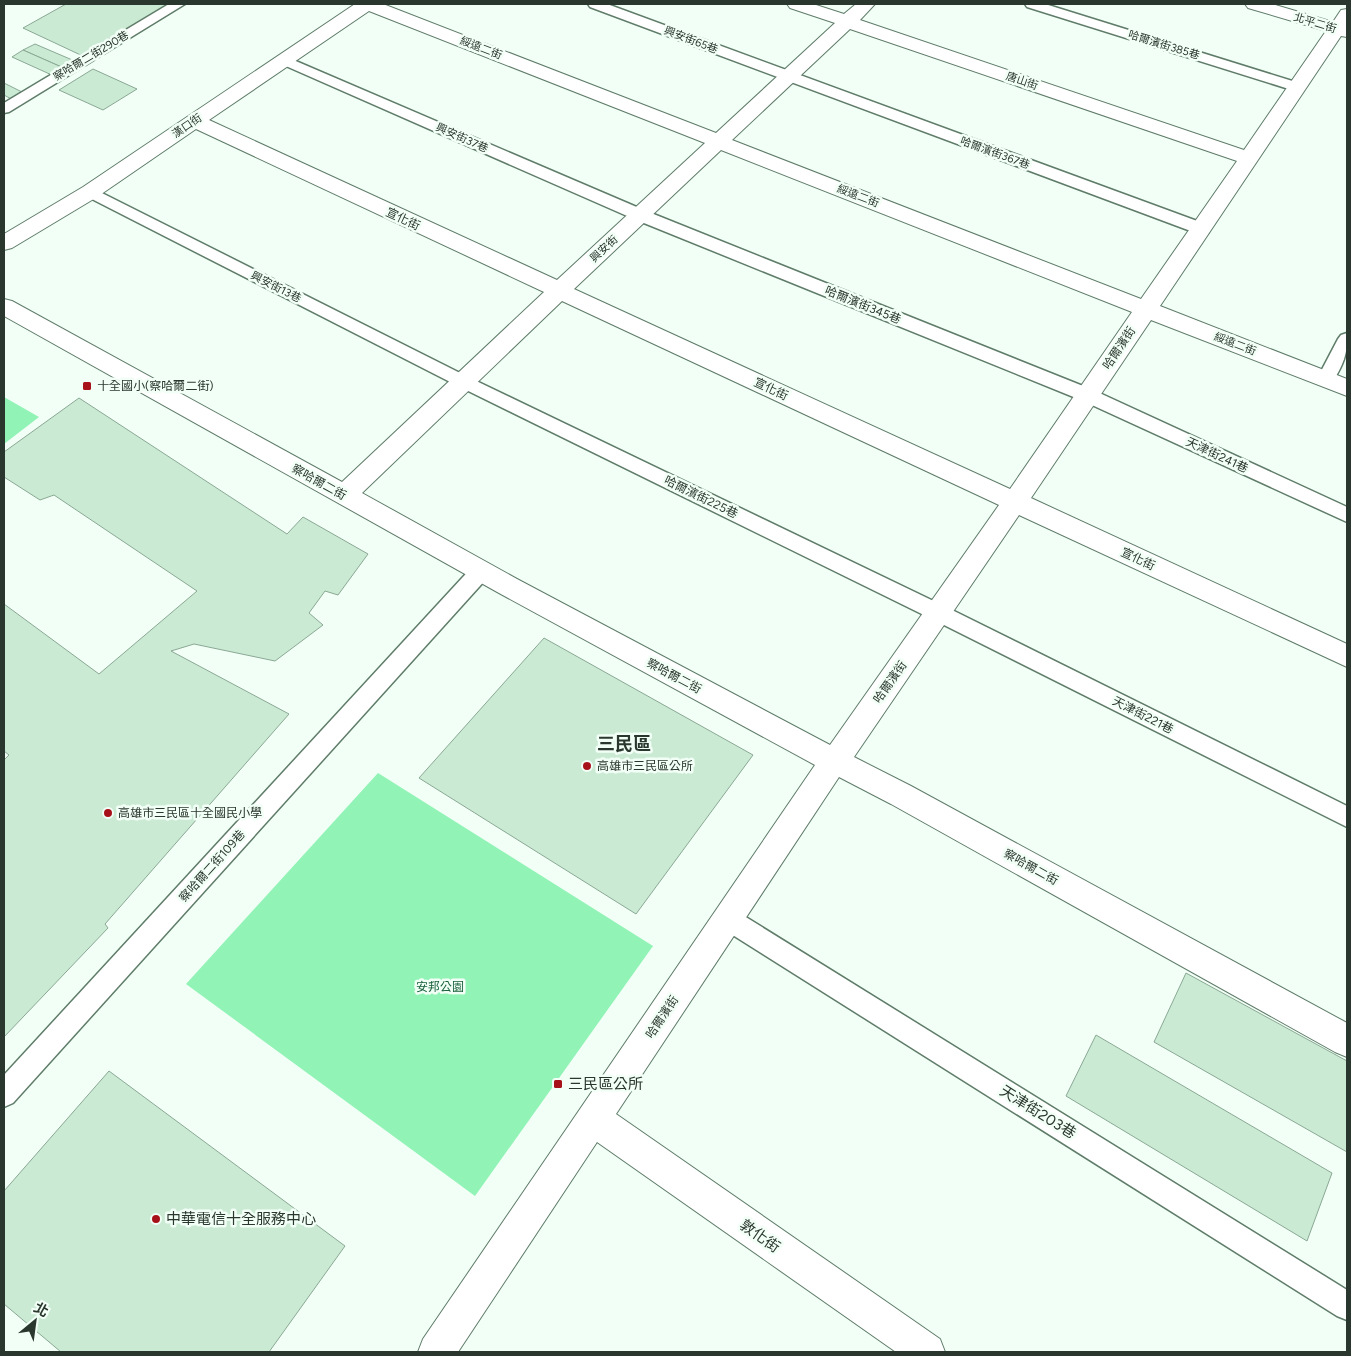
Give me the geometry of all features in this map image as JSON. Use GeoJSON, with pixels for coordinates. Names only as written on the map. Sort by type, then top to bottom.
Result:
{"type":"FeatureCollection","features":[{"type":"Feature","properties":{"kind":"street","name":"漢口街"},"geometry":{"type":"LineString","coordinates":[[4,243],[90,192],[367,4]]}},
{"type":"Feature","properties":{"kind":"street","name":"綏遠二街"},"geometry":{"type":"LineString","coordinates":[[367,4],[1347,388]]}},
{"type":"Feature","properties":{"kind":"street","name":"唐山街"},"geometry":{"type":"LineString","coordinates":[[796,4],[1249,158]]}},
{"type":"Feature","properties":{"kind":"street","name":"興安街"},"geometry":{"type":"LineString","coordinates":[[344,495],[462,381],[866,4]]}},
{"type":"Feature","properties":{"kind":"street","name":"北平二街"},"geometry":{"type":"LineString","coordinates":[[1254,4],[1344,25]]}},
{"type":"Feature","properties":{"kind":"street","name":"哈爾濱街"},"geometry":{"type":"LineString","coordinates":[[436,1352],[835,760],[939,613],[1297,87],[1344,25]]}},
{"type":"Feature","properties":{"kind":"street","name":"宣化街"},"geometry":{"type":"LineString","coordinates":[[194,122],[1347,656]]}},
{"type":"Feature","properties":{"kind":"street","name":"察哈爾二街"},"geometry":{"type":"LineString","coordinates":[[4,306],[481,571],[835,760],[1347,1041]]}},
{"type":"Feature","properties":{"kind":"street","name":"敦化街"},"geometry":{"type":"LineString","coordinates":[[593,1119],[927,1352]]}},
{"type":"Feature","properties":{"kind":"lane","name":"察哈爾二街290巷"},"geometry":{"type":"LineString","coordinates":[[4,109],[178,4]]}},
{"type":"Feature","properties":{"kind":"lane","name":"興安街65巷"},"geometry":{"type":"LineString","coordinates":[[595,4],[788,77]]}},
{"type":"Feature","properties":{"kind":"lane","name":"哈爾濱街385巷"},"geometry":{"type":"LineString","coordinates":[[1032,4],[1297,87]]}},
{"type":"Feature","properties":{"kind":"lane","name":"興安街37巷"},"geometry":{"type":"LineString","coordinates":[[284,60],[640,215]]}},
{"type":"Feature","properties":{"kind":"lane","name":"哈爾濱街367巷"},"geometry":{"type":"LineString","coordinates":[[788,77],[1202,228]]}},
{"type":"Feature","properties":{"kind":"lane","name":"興安街13巷"},"geometry":{"type":"LineString","coordinates":[[90,192],[462,381]]}},
{"type":"Feature","properties":{"kind":"lane","name":"哈爾濱街345巷"},"geometry":{"type":"LineString","coordinates":[[640,215],[1087,395]]}},
{"type":"Feature","properties":{"kind":"lane"},"geometry":{"type":"LineString","coordinates":[[1326,380],[1347,339]]}},
{"type":"Feature","properties":{"kind":"lane","name":"哈爾濱街225巷"},"geometry":{"type":"LineString","coordinates":[[462,381],[939,613]]}},
{"type":"Feature","properties":{"kind":"lane","name":"天津街241巷"},"geometry":{"type":"LineString","coordinates":[[1087,395],[1347,515]]}},
{"type":"Feature","properties":{"kind":"lane","name":"察哈爾二街109巷"},"geometry":{"type":"LineString","coordinates":[[4,1094],[481,571]]}},
{"type":"Feature","properties":{"kind":"lane","name":"天津街221巷"},"geometry":{"type":"LineString","coordinates":[[939,613],[1347,817]]}},
{"type":"Feature","properties":{"kind":"lane","name":"天津街203巷"},"geometry":{"type":"LineString","coordinates":[[728,918],[1347,1306]]}},
{"type":"Feature","properties":{"kind":"green space"},"geometry":{"type":"Polygon","coordinates":[[[4,397],[39,417],[4,444],[4,397]]]}},
{"type":"Feature","properties":{"kind":"green space","name":"安邦公園"},"geometry":{"type":"Polygon","coordinates":[[[378,773],[653,946],[475,1196],[186,984],[378,773]]]}},
{"type":"Feature","properties":{"kind":"building"},"geometry":{"type":"Polygon","coordinates":[[[66,4],[174,5],[87,58],[23,28],[66,4]]]}},
{"type":"Feature","properties":{"kind":"building"},"geometry":{"type":"Polygon","coordinates":[[[35,44],[77,62],[66,69],[23,50],[35,44]]]}},
{"type":"Feature","properties":{"kind":"building"},"geometry":{"type":"Polygon","coordinates":[[[23,50],[66,69],[54,76],[12,57],[23,50]]]}},
{"type":"Feature","properties":{"kind":"building"},"geometry":{"type":"Polygon","coordinates":[[[93,69],[137,89],[103,110],[59,90],[93,69]]]}},
{"type":"Feature","properties":{"kind":"building"},"geometry":{"type":"Polygon","coordinates":[[[4,83],[26,94],[15,101],[4,95],[4,83]]]}},
{"type":"Feature","properties":{"kind":"building","name":"高雄市三民區十全國民小學"},"geometry":{"type":"Polygon","coordinates":[[[79,398],[287,534],[303,517],[368,554],[338,595],[325,591],[309,613],[323,625],[275,661],[194,644],[171,651],[289,714],[105,924],[108,928],[4,1037],[4,760],[9,755],[4,751],[4,604],[99,674],[197,591],[54,495],[40,500],[4,477],[4,452],[79,398]]]}},
{"type":"Feature","properties":{"kind":"building","name":"高雄市三民區公所"},"geometry":{"type":"Polygon","coordinates":[[[544,638],[753,755],[636,914],[419,778],[544,638]]]}},
{"type":"Feature","properties":{"kind":"building"},"geometry":{"type":"Polygon","coordinates":[[[1186,973],[1347,1061],[1347,1152],[1154,1042],[1186,973]]]}},
{"type":"Feature","properties":{"kind":"building"},"geometry":{"type":"Polygon","coordinates":[[[1096,1035],[1332,1173],[1307,1241],[1066,1096],[1096,1035]]]}},
{"type":"Feature","properties":{"kind":"building","name":"中華電信十全服務中心"},"geometry":{"type":"Polygon","coordinates":[[[109,1071],[345,1246],[269,1352],[61,1352],[4,1304],[4,1191],[109,1071]]]}},
{"type":"Feature","properties":{"kind":"place","name":"十全國小(察哈爾二街)"},"geometry":{"type":"Point","coordinates":[87,386]}},
{"type":"Feature","properties":{"kind":"place","name":"高雄市三民區公所"},"geometry":{"type":"Point","coordinates":[587,766]}},
{"type":"Feature","properties":{"kind":"place","name":"高雄市三民區十全國民小學"},"geometry":{"type":"Point","coordinates":[108,813]}},
{"type":"Feature","properties":{"kind":"place","name":"三民區公所"},"geometry":{"type":"Point","coordinates":[558,1084]}},
{"type":"Feature","properties":{"kind":"place","name":"中華電信十全服務中心"},"geometry":{"type":"Point","coordinates":[156,1219]}},
{"type":"Feature","properties":{"kind":"district","name":"三民區"},"geometry":{"type":"Point","coordinates":[624,744]}}]}
